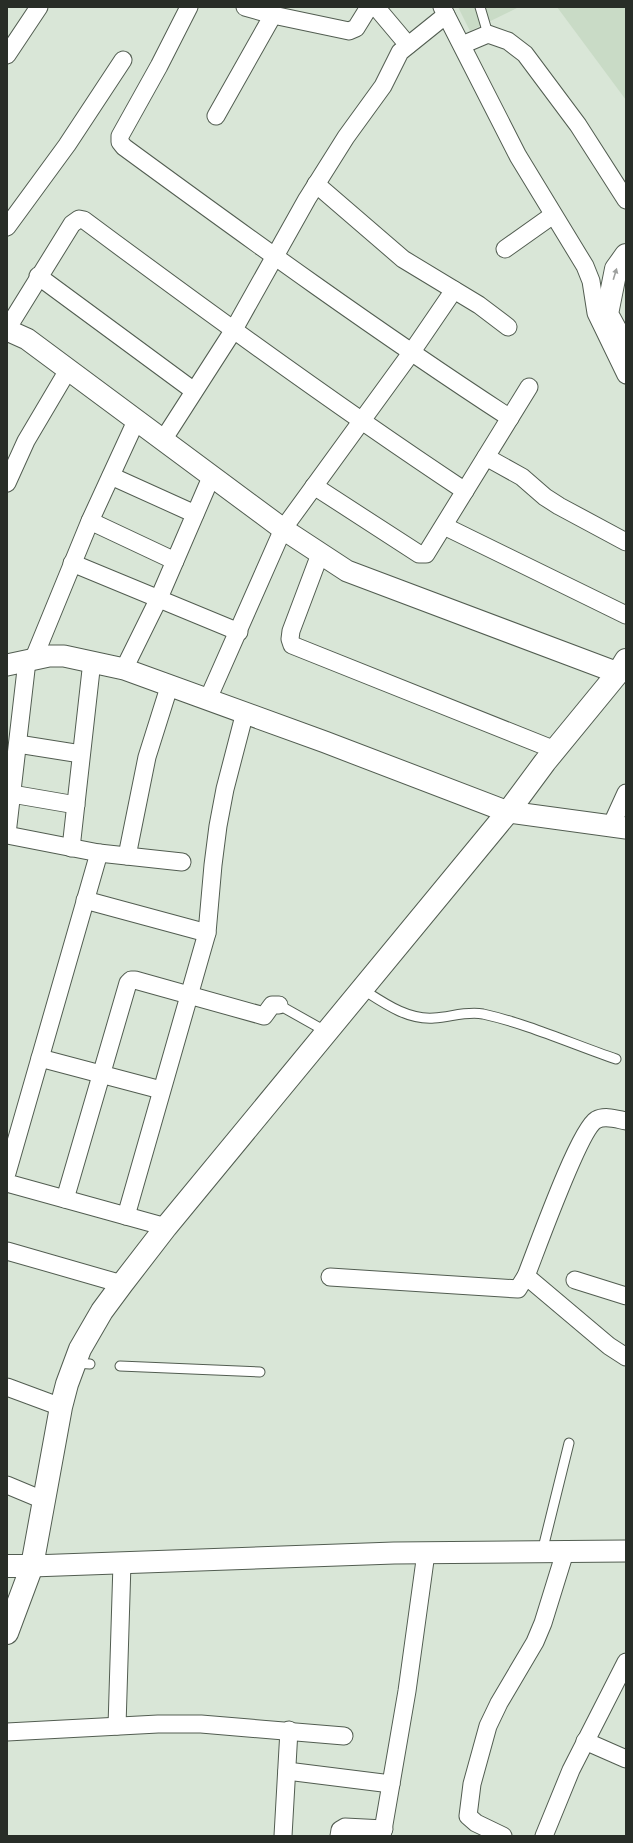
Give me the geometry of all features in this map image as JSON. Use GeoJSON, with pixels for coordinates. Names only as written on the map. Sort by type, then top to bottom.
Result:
{"type":"FeatureCollection","features":[{"type":"Feature","properties":{"kind":"main road"},"geometry":{"type":"LineString","coordinates":[[626,255],[616,269],[608,314],[626,349]]}},
{"type":"Feature","properties":{"kind":"main road"},"geometry":{"type":"LineString","coordinates":[[626,288],[626,295]]}},
{"type":"Feature","properties":{"kind":"main road"},"geometry":{"type":"LineString","coordinates":[[7,1633],[32,1566],[61,1407],[83,1364],[80,1349],[102,1311],[166,1227],[508,812],[554,750],[623,670]]}},
{"type":"Feature","properties":{"kind":"main road"},"geometry":{"type":"LineString","coordinates":[[7,1566],[32,1566]]}},
{"type":"Feature","properties":{"kind":"street"},"geometry":{"type":"LineString","coordinates":[[7,55],[39,7]]}},
{"type":"Feature","properties":{"kind":"street"},"geometry":{"type":"LineString","coordinates":[[189,7],[159,66],[123,130],[120,136],[120,142],[124,147],[275,257],[411,353],[510,418]]}},
{"type":"Feature","properties":{"kind":"street"},"geometry":{"type":"LineString","coordinates":[[245,7],[273,15],[349,31],[356,28],[368,7]]}},
{"type":"Feature","properties":{"kind":"street"},"geometry":{"type":"LineString","coordinates":[[376,7],[408,45]]}},
{"type":"Feature","properties":{"kind":"street"},"geometry":{"type":"LineString","coordinates":[[163,440],[233,331],[316,184],[346,137],[383,86],[395,59],[444,11],[518,156],[589,274],[596,313],[626,375]]}},
{"type":"Feature","properties":{"kind":"street"},"geometry":{"type":"LineString","coordinates":[[216,116],[273,15]]}},
{"type":"Feature","properties":{"kind":"street"},"geometry":{"type":"LineString","coordinates":[[462,44],[488,34],[508,41],[525,54],[578,125],[626,200]]}},
{"type":"Feature","properties":{"kind":"street"},"geometry":{"type":"LineString","coordinates":[[7,227],[67,145],[123,60]]}},
{"type":"Feature","properties":{"kind":"street"},"geometry":{"type":"LineString","coordinates":[[316,184],[403,259],[478,305],[508,327]]}},
{"type":"Feature","properties":{"kind":"street"},"geometry":{"type":"LineString","coordinates":[[505,249],[553,215]]}},
{"type":"Feature","properties":{"kind":"street"},"geometry":{"type":"LineString","coordinates":[[465,491],[361,422],[233,331],[84,220],[79,219],[72,224],[38,276],[7,329],[27,339],[283,529],[347,571],[623,670]]}},
{"type":"Feature","properties":{"kind":"street"},"geometry":{"type":"LineString","coordinates":[[38,276],[194,391]]}},
{"type":"Feature","properties":{"kind":"street"},"geometry":{"type":"LineString","coordinates":[[208,699],[239,632],[283,529],[411,353],[454,290]]}},
{"type":"Feature","properties":{"kind":"street"},"geometry":{"type":"LineString","coordinates":[[7,483],[26,440],[68,370]]}},
{"type":"Feature","properties":{"kind":"street"},"geometry":{"type":"LineString","coordinates":[[314,486],[423,555],[429,551],[529,387]]}},
{"type":"Feature","properties":{"kind":"street"},"geometry":{"type":"LineString","coordinates":[[136,421],[90,521],[30,660],[7,835],[99,853],[182,862]]}},
{"type":"Feature","properties":{"kind":"street"},"geometry":{"type":"LineString","coordinates":[[486,457],[522,477],[545,497],[559,506],[626,542]]}},
{"type":"Feature","properties":{"kind":"street"},"geometry":{"type":"LineString","coordinates":[[124,669],[175,561],[212,475]]}},
{"type":"Feature","properties":{"kind":"street"},"geometry":{"type":"LineString","coordinates":[[111,476],[195,514]]}},
{"type":"Feature","properties":{"kind":"street"},"geometry":{"type":"LineString","coordinates":[[90,521],[175,561]]}},
{"type":"Feature","properties":{"kind":"street"},"geometry":{"type":"LineString","coordinates":[[444,526],[626,615]]}},
{"type":"Feature","properties":{"kind":"street"},"geometry":{"type":"LineString","coordinates":[[320,554],[291,631],[290,639],[292,645],[554,750]]}},
{"type":"Feature","properties":{"kind":"street"},"geometry":{"type":"LineString","coordinates":[[72,563],[239,632]]}},
{"type":"Feature","properties":{"kind":"street"},"geometry":{"type":"LineString","coordinates":[[7,665],[30,660],[64,656],[124,669],[170,684],[508,812],[619,827],[626,793]]}},
{"type":"Feature","properties":{"kind":"street"},"geometry":{"type":"LineString","coordinates":[[71,848],[92,661]]}},
{"type":"Feature","properties":{"kind":"street"},"geometry":{"type":"LineString","coordinates":[[127,856],[147,757],[170,684]]}},
{"type":"Feature","properties":{"kind":"street"},"geometry":{"type":"LineString","coordinates":[[126,1216],[206,933],[218,826],[225,789],[245,712]]}},
{"type":"Feature","properties":{"kind":"street"},"geometry":{"type":"LineString","coordinates":[[18,744],[82,754]]}},
{"type":"Feature","properties":{"kind":"street"},"geometry":{"type":"LineString","coordinates":[[12,794],[76,804]]}},
{"type":"Feature","properties":{"kind":"street"},"geometry":{"type":"LineString","coordinates":[[7,1174],[99,853]]}},
{"type":"Feature","properties":{"kind":"street"},"geometry":{"type":"LineString","coordinates":[[85,900],[206,933]]}},
{"type":"Feature","properties":{"kind":"street"},"geometry":{"type":"LineString","coordinates":[[65,1199],[128,982],[135,980],[264,1016],[272,1005],[279,1005]]}},
{"type":"Feature","properties":{"kind":"street"},"geometry":{"type":"LineString","coordinates":[[40,1058],[161,1090]]}},
{"type":"Feature","properties":{"kind":"street"},"geometry":{"type":"LineString","coordinates":[[330,1277],[513,1290],[518,1289],[522,1285],[526,1276],[570,1166],[586,1131],[597,1120],[606,1118],[626,1120]]}},
{"type":"Feature","properties":{"kind":"street"},"geometry":{"type":"LineString","coordinates":[[7,1183],[166,1227]]}},
{"type":"Feature","properties":{"kind":"street"},"geometry":{"type":"LineString","coordinates":[[7,1251],[122,1284]]}},
{"type":"Feature","properties":{"kind":"street"},"geometry":{"type":"LineString","coordinates":[[526,1276],[609,1346],[626,1357]]}},
{"type":"Feature","properties":{"kind":"street"},"geometry":{"type":"LineString","coordinates":[[575,1280],[626,1296]]}},
{"type":"Feature","properties":{"kind":"street"},"geometry":{"type":"LineString","coordinates":[[7,1387],[61,1407]]}},
{"type":"Feature","properties":{"kind":"street"},"geometry":{"type":"LineString","coordinates":[[7,1485],[43,1500]]}},
{"type":"Feature","properties":{"kind":"street"},"geometry":{"type":"LineString","coordinates":[[32,1566],[426,1553],[626,1551]]}},
{"type":"Feature","properties":{"kind":"street"},"geometry":{"type":"LineString","coordinates":[[503,1836],[476,1823],[468,1816],[472,1784],[488,1726],[544,1623],[565,1552]]}},
{"type":"Feature","properties":{"kind":"street"},"geometry":{"type":"LineString","coordinates":[[339,1836],[340,1830],[345,1828],[383,1832],[407,1691],[426,1553]]}},
{"type":"Feature","properties":{"kind":"street"},"geometry":{"type":"LineString","coordinates":[[117,1726],[122,1563]]}},
{"type":"Feature","properties":{"kind":"street"},"geometry":{"type":"LineString","coordinates":[[544,1836],[571,1770],[626,1662]]}},
{"type":"Feature","properties":{"kind":"street"},"geometry":{"type":"LineString","coordinates":[[7,1732],[117,1726],[200,1724],[288,1730],[344,1736]]}},
{"type":"Feature","properties":{"kind":"street"},"geometry":{"type":"LineString","coordinates":[[283,1836],[288,1730]]}},
{"type":"Feature","properties":{"kind":"street"},"geometry":{"type":"LineString","coordinates":[[585,1741],[626,1759]]}},
{"type":"Feature","properties":{"kind":"street"},"geometry":{"type":"LineString","coordinates":[[287,1771],[391,1784]]}},
{"type":"Feature","properties":{"kind":"lane"},"geometry":{"type":"LineString","coordinates":[[480,7],[488,34]]}},
{"type":"Feature","properties":{"kind":"lane"},"geometry":{"type":"LineString","coordinates":[[362,989],[394,1009],[406,1014],[434,1018],[467,1012],[481,1014],[502,1019],[616,1059]]}},
{"type":"Feature","properties":{"kind":"lane"},"geometry":{"type":"LineString","coordinates":[[279,1005],[327,1032]]}},
{"type":"Feature","properties":{"kind":"lane"},"geometry":{"type":"LineString","coordinates":[[120,1366],[260,1372]]}},
{"type":"Feature","properties":{"kind":"lane"},"geometry":{"type":"LineString","coordinates":[[542,1552],[570,1443]]}},
{"type":"Feature","properties":{"kind":"shaded area"},"geometry":{"type":"Polygon","coordinates":[[[458,7],[519,7],[470,31],[458,7]]]}},
{"type":"Feature","properties":{"kind":"shaded area"},"geometry":{"type":"Polygon","coordinates":[[[557,7],[626,7],[626,100],[557,7]]]}}]}
